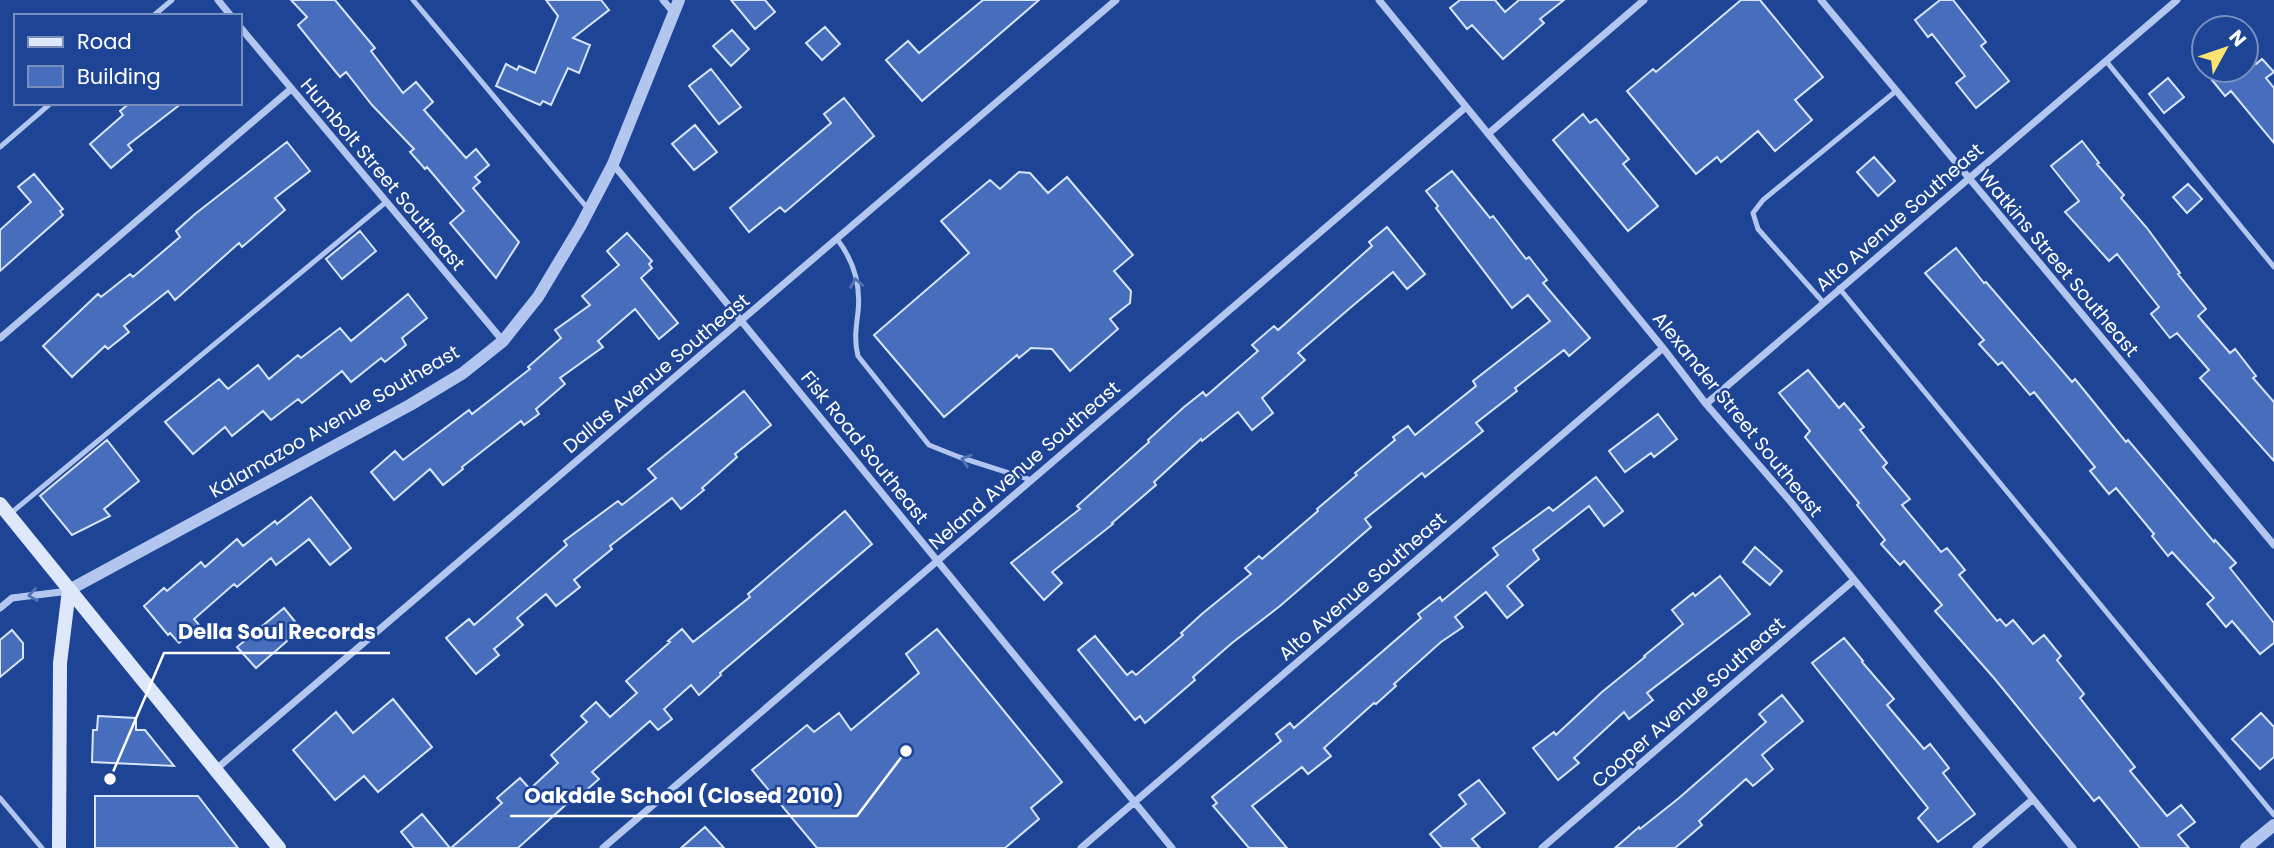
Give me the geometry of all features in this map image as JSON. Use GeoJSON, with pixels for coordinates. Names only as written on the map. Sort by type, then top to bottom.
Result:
{"type":"FeatureCollection","features":[{"type":"Feature","properties":{"kind":"main road"},"geometry":{"type":"LineString","coordinates":[[4,510],[279,848]]}},
{"type":"Feature","properties":{"kind":"main road"},"geometry":{"type":"LineString","coordinates":[[59,848],[60,663],[69,590]]}},
{"type":"Feature","properties":{"kind":"street"},"geometry":{"type":"LineString","coordinates":[[218,0],[229,14]]}},
{"type":"Feature","properties":{"kind":"street"},"geometry":{"type":"LineString","coordinates":[[663,0],[674,13]]}},
{"type":"Feature","properties":{"kind":"street","name":"Kalamazoo Avenue Southeast"},"geometry":{"type":"LineString","coordinates":[[69,590],[410,405],[463,373],[503,341],[538,297],[589,211],[613,164],[679,0]]}},
{"type":"Feature","properties":{"kind":"street","name":"Dallas Avenue Southeast"},"geometry":{"type":"LineString","coordinates":[[215,770],[1116,0]]}},
{"type":"Feature","properties":{"kind":"street","name":"Alexander Street Southeast"},"geometry":{"type":"LineString","coordinates":[[1379,0],[1706,404],[2073,848]]}},
{"type":"Feature","properties":{"kind":"street"},"geometry":{"type":"LineString","coordinates":[[1488,134],[1644,0]]}},
{"type":"Feature","properties":{"kind":"street","name":"Watkins Street Southeast"},"geometry":{"type":"LineString","coordinates":[[1821,0],[2274,545]]}},
{"type":"Feature","properties":{"kind":"street","name":"Alto Avenue Southeast"},"geometry":{"type":"LineString","coordinates":[[1706,404],[2177,0]]}},
{"type":"Feature","properties":{"kind":"street","name":"Humbolt Street Southeast"},"geometry":{"type":"LineString","coordinates":[[242,29],[503,341]]}},
{"type":"Feature","properties":{"kind":"street"},"geometry":{"type":"LineString","coordinates":[[0,338],[291,89]]}},
{"type":"Feature","properties":{"kind":"street","name":"Neland Avenue Southeast"},"geometry":{"type":"LineString","coordinates":[[603,848],[1466,107]]}},
{"type":"Feature","properties":{"kind":"street","name":"Fisk Road Southeast"},"geometry":{"type":"LineString","coordinates":[[613,164],[1172,848]]}},
{"type":"Feature","properties":{"kind":"street","name":"Alto Avenue Southeast"},"geometry":{"type":"LineString","coordinates":[[1081,848],[1663,348]]}},
{"type":"Feature","properties":{"kind":"street","name":"Cooper Avenue Southeast"},"geometry":{"type":"LineString","coordinates":[[1542,848],[1854,580]]}},
{"type":"Feature","properties":{"kind":"street"},"geometry":{"type":"LineString","coordinates":[[0,608],[12,598],[69,590]]}},
{"type":"Feature","properties":{"kind":"street"},"geometry":{"type":"LineString","coordinates":[[1976,848],[2032,800]]}},
{"type":"Feature","properties":{"kind":"street"},"geometry":{"type":"LineString","coordinates":[[2246,848],[2274,825]]}},
{"type":"Feature","properties":{"kind":"lane"},"geometry":{"type":"LineString","coordinates":[[155,14],[172,0]]}},
{"type":"Feature","properties":{"kind":"lane"},"geometry":{"type":"LineString","coordinates":[[413,0],[589,211]]}},
{"type":"Feature","properties":{"kind":"lane"},"geometry":{"type":"LineString","coordinates":[[2106,61],[2274,267]]}},
{"type":"Feature","properties":{"kind":"lane"},"geometry":{"type":"LineString","coordinates":[[1823,302],[1758,229],[1753,213],[1763,200],[1896,91]]}},
{"type":"Feature","properties":{"kind":"lane"},"geometry":{"type":"LineString","coordinates":[[0,147],[49,105]]}},
{"type":"Feature","properties":{"kind":"lane"},"geometry":{"type":"LineString","coordinates":[[4,510],[386,202]]}},
{"type":"Feature","properties":{"kind":"lane"},"geometry":{"type":"LineString","coordinates":[[837,239],[851,260],[856,278],[859,299],[854,341],[858,356],[929,445],[1031,480]]}},
{"type":"Feature","properties":{"kind":"lane"},"geometry":{"type":"LineString","coordinates":[[1839,288],[2274,815]]}},
{"type":"Feature","properties":{"kind":"lane"},"geometry":{"type":"LineString","coordinates":[[0,798],[42,848]]}},
{"type":"Feature","properties":{"kind":"building"},"geometry":{"type":"Polygon","coordinates":[[[291,0],[335,0],[375,48],[371,51],[403,93],[416,82],[433,102],[424,110],[466,158],[476,149],[489,165],[475,177],[480,182],[473,188],[519,242],[496,278],[450,223],[464,211],[427,167],[425,169],[410,152],[414,149],[372,105],[346,72],[340,77],[298,25],[307,17],[291,0]]]}},
{"type":"Feature","properties":{"kind":"building"},"geometry":{"type":"Polygon","coordinates":[[[546,0],[601,0],[609,10],[573,38],[590,45],[579,73],[568,68],[551,105],[543,101],[540,105],[496,86],[506,64],[517,70],[519,66],[535,73],[558,16],[546,0]]]}},
{"type":"Feature","properties":{"kind":"building"},"geometry":{"type":"Polygon","coordinates":[[[731,0],[765,0],[775,12],[755,29],[731,0]]]}},
{"type":"Feature","properties":{"kind":"building"},"geometry":{"type":"Polygon","coordinates":[[[983,0],[1039,0],[922,101],[886,60],[908,41],[919,53],[983,0]]]}},
{"type":"Feature","properties":{"kind":"building"},"geometry":{"type":"Polygon","coordinates":[[[1460,0],[1495,0],[1505,12],[1519,0],[1564,0],[1540,19],[1544,23],[1503,59],[1472,25],[1467,29],[1450,8],[1460,0]]]}},
{"type":"Feature","properties":{"kind":"building"},"geometry":{"type":"Polygon","coordinates":[[[1741,0],[1760,0],[1823,77],[1795,100],[1812,120],[1775,151],[1758,131],[1721,162],[1717,157],[1696,174],[1627,91],[1653,69],[1656,72],[1741,0]]]}},
{"type":"Feature","properties":{"kind":"building"},"geometry":{"type":"Polygon","coordinates":[[[1940,0],[1953,0],[1986,42],[1981,46],[2009,81],[1976,108],[1956,83],[1965,76],[1932,34],[1928,37],[1915,20],[1940,0]]]}},
{"type":"Feature","properties":{"kind":"building"},"geometry":{"type":"Polygon","coordinates":[[[825,27],[840,44],[822,60],[806,43],[825,27]]]}},
{"type":"Feature","properties":{"kind":"building"},"geometry":{"type":"Polygon","coordinates":[[[732,30],[749,49],[731,66],[713,46],[732,30]]]}},
{"type":"Feature","properties":{"kind":"building"},"geometry":{"type":"Polygon","coordinates":[[[2262,59],[2274,72],[2266,78],[2274,88],[2274,143],[2231,91],[2225,96],[2215,84],[2260,84],[2262,59]]]}},
{"type":"Feature","properties":{"kind":"building"},"geometry":{"type":"Polygon","coordinates":[[[711,69],[741,107],[719,124],[689,86],[711,69]]]}},
{"type":"Feature","properties":{"kind":"building"},"geometry":{"type":"Polygon","coordinates":[[[2168,78],[2184,97],[2164,113],[2149,94],[2168,78]]]}},
{"type":"Feature","properties":{"kind":"building"},"geometry":{"type":"Polygon","coordinates":[[[844,98],[874,136],[785,212],[780,207],[749,232],[730,208],[831,123],[824,114],[844,98]]]}},
{"type":"Feature","properties":{"kind":"building"},"geometry":{"type":"Polygon","coordinates":[[[128,105],[179,105],[128,145],[132,150],[111,168],[90,144],[123,115],[120,111],[128,105]]]}},
{"type":"Feature","properties":{"kind":"building"},"geometry":{"type":"Polygon","coordinates":[[[1583,114],[1590,123],[1596,119],[1629,159],[1623,164],[1658,206],[1628,231],[1553,140],[1583,114]]]}},
{"type":"Feature","properties":{"kind":"building"},"geometry":{"type":"Polygon","coordinates":[[[695,125],[717,152],[694,170],[672,144],[695,125]]]}},
{"type":"Feature","properties":{"kind":"building"},"geometry":{"type":"Polygon","coordinates":[[[2082,141],[2099,163],[2097,164],[2124,195],[2121,198],[2147,228],[2206,309],[2198,316],[2230,353],[2235,349],[2256,376],[2253,378],[2274,402],[2274,461],[2200,378],[2209,370],[2177,333],[2170,338],[2151,314],[2159,307],[2117,254],[2109,261],[2065,212],[2079,201],[2051,166],[2082,141]]]}},
{"type":"Feature","properties":{"kind":"building"},"geometry":{"type":"Polygon","coordinates":[[[287,142],[310,171],[275,198],[285,210],[242,247],[239,243],[175,300],[168,291],[124,326],[129,332],[108,349],[105,346],[72,377],[43,346],[98,294],[101,297],[130,274],[133,277],[180,237],[176,231],[195,214],[287,142]]]}},
{"type":"Feature","properties":{"kind":"building"},"geometry":{"type":"Polygon","coordinates":[[[1874,157],[1895,181],[1878,196],[1857,172],[1874,157]]]}},
{"type":"Feature","properties":{"kind":"building"},"geometry":{"type":"Polygon","coordinates":[[[1452,171],[1490,218],[1493,216],[1526,259],[1529,257],[1547,280],[1543,283],[1590,338],[1569,356],[1564,350],[1515,388],[1517,391],[1476,423],[1483,431],[1425,477],[1422,473],[1365,519],[1371,527],[1280,606],[1232,643],[1193,677],[1195,680],[1145,723],[1140,716],[1135,720],[1078,650],[1095,636],[1127,675],[1132,671],[1136,675],[1183,635],[1181,633],[1203,613],[1251,574],[1245,568],[1259,556],[1262,559],[1318,511],[1317,509],[1357,475],[1355,473],[1395,440],[1393,437],[1408,426],[1415,435],[1476,386],[1473,381],[1550,321],[1528,295],[1512,308],[1436,208],[1438,206],[1426,191],[1452,171]]]}},
{"type":"Feature","properties":{"kind":"building"},"geometry":{"type":"Polygon","coordinates":[[[1019,172],[1030,173],[1048,193],[1067,177],[1133,255],[1114,271],[1131,291],[1130,303],[1110,319],[1118,329],[1070,371],[1052,349],[1031,348],[1019,358],[1017,355],[944,417],[874,335],[969,253],[941,221],[990,180],[1000,189],[1019,172]]]}},
{"type":"Feature","properties":{"kind":"building"},"geometry":{"type":"Polygon","coordinates":[[[34,174],[63,209],[60,211],[63,215],[0,271],[0,230],[31,202],[18,187],[34,174]]]}},
{"type":"Feature","properties":{"kind":"building"},"geometry":{"type":"Polygon","coordinates":[[[2188,184],[2202,199],[2187,213],[2173,197],[2188,184]]]}},
{"type":"Feature","properties":{"kind":"building"},"geometry":{"type":"Polygon","coordinates":[[[1387,227],[1425,274],[1407,289],[1393,272],[1350,308],[1298,353],[1305,360],[1262,398],[1273,413],[1252,430],[1238,412],[1202,441],[1201,439],[1113,524],[1052,572],[1062,583],[1044,600],[1011,563],[1080,509],[1077,506],[1184,407],[1203,392],[1206,396],[1258,351],[1252,345],[1274,326],[1278,330],[1372,246],[1369,242],[1387,227]]]}},
{"type":"Feature","properties":{"kind":"building"},"geometry":{"type":"Polygon","coordinates":[[[360,231],[376,251],[342,279],[326,259],[360,231]]]}},
{"type":"Feature","properties":{"kind":"building"},"geometry":{"type":"Polygon","coordinates":[[[627,233],[652,261],[649,264],[652,268],[641,278],[678,323],[659,339],[635,309],[598,341],[603,347],[560,378],[565,384],[536,409],[539,414],[524,425],[521,421],[443,485],[430,469],[394,500],[371,472],[395,451],[403,460],[469,410],[472,414],[530,369],[528,367],[561,338],[555,330],[590,305],[582,296],[619,265],[607,251],[627,233]]]}},
{"type":"Feature","properties":{"kind":"building"},"geometry":{"type":"Polygon","coordinates":[[[1956,248],[2072,382],[2075,379],[2214,542],[2215,540],[2236,563],[2230,568],[2274,623],[2274,643],[2260,654],[2232,621],[2226,627],[2207,604],[2214,598],[2172,552],[2168,556],[2152,536],[2154,534],[2116,488],[2109,494],[2090,471],[2095,467],[2034,392],[2030,395],[2002,362],[1998,365],[1979,344],[1984,340],[1925,273],[1956,248]]]}},
{"type":"Feature","properties":{"kind":"building"},"geometry":{"type":"Polygon","coordinates":[[[408,294],[427,318],[402,338],[406,345],[385,362],[381,358],[351,382],[342,371],[302,403],[298,399],[271,420],[263,411],[232,436],[225,427],[193,454],[165,422],[219,379],[228,389],[258,365],[269,379],[298,355],[301,358],[340,328],[351,341],[408,294]]]}},
{"type":"Feature","properties":{"kind":"building"},"geometry":{"type":"Polygon","coordinates":[[[1808,370],[1839,408],[1844,403],[1864,427],[1860,430],[1887,463],[1883,467],[1910,499],[1902,505],[1941,552],[1947,548],[1965,570],[1959,575],[1997,621],[2000,619],[2006,626],[2013,620],[2033,644],[2044,635],[2061,656],[2057,660],[2084,694],[2080,698],[2135,767],[2130,771],[2167,816],[2181,805],[2195,822],[2178,835],[2189,848],[2140,848],[2099,797],[2094,801],[1994,678],[1935,611],[1942,605],[1904,561],[1900,565],[1881,544],[1885,540],[1857,505],[1859,503],[1805,437],[1810,431],[1779,393],[1808,370]]]}},
{"type":"Feature","properties":{"kind":"building"},"geometry":{"type":"Polygon","coordinates":[[[744,391],[771,425],[735,454],[737,457],[681,509],[672,498],[610,546],[612,549],[574,580],[580,587],[556,606],[546,594],[517,618],[523,625],[494,649],[499,655],[476,674],[446,638],[469,619],[474,625],[567,545],[564,541],[618,501],[622,505],[656,478],[648,469],[744,391]]]}},
{"type":"Feature","properties":{"kind":"building"},"geometry":{"type":"Polygon","coordinates":[[[1658,414],[1677,439],[1654,457],[1651,453],[1625,472],[1609,451],[1658,414]]]}},
{"type":"Feature","properties":{"kind":"building"},"geometry":{"type":"Polygon","coordinates":[[[107,440],[139,481],[104,509],[110,516],[72,535],[40,496],[107,440]]]}},
{"type":"Feature","properties":{"kind":"building"},"geometry":{"type":"Polygon","coordinates":[[[1596,477],[1623,511],[1604,526],[1589,506],[1533,550],[1539,559],[1507,586],[1523,605],[1507,618],[1486,592],[1455,617],[1463,627],[1441,642],[1394,684],[1396,686],[1324,748],[1331,756],[1308,774],[1302,767],[1252,806],[1287,848],[1249,848],[1213,806],[1217,803],[1212,797],[1281,741],[1276,734],[1290,723],[1294,728],[1421,618],[1418,614],[1440,597],[1442,601],[1498,555],[1493,548],[1549,507],[1553,511],[1596,477]]]}},
{"type":"Feature","properties":{"kind":"building"},"geometry":{"type":"Polygon","coordinates":[[[311,497],[351,548],[330,565],[309,539],[276,565],[271,558],[237,587],[234,584],[194,619],[200,626],[179,643],[170,633],[168,635],[144,606],[164,588],[167,591],[201,562],[205,567],[237,539],[243,546],[311,497]]]}},
{"type":"Feature","properties":{"kind":"building"},"geometry":{"type":"Polygon","coordinates":[[[845,511],[872,544],[720,673],[721,675],[699,695],[691,685],[664,709],[672,719],[658,730],[650,721],[592,772],[599,779],[518,848],[451,848],[502,803],[497,798],[520,778],[530,789],[558,763],[551,755],[587,722],[581,716],[596,702],[610,717],[637,693],[626,681],[670,642],[668,641],[682,629],[693,642],[750,597],[748,594],[845,511]]]}},
{"type":"Feature","properties":{"kind":"building"},"geometry":{"type":"Polygon","coordinates":[[[1755,547],[1782,571],[1770,585],[1743,562],[1755,547]]]}},
{"type":"Feature","properties":{"kind":"building"},"geometry":{"type":"Polygon","coordinates":[[[1720,576],[1750,614],[1647,693],[1653,700],[1629,719],[1624,712],[1574,758],[1579,763],[1558,780],[1533,748],[1554,732],[1556,735],[1602,692],[1683,624],[1672,610],[1720,576]]]}},
{"type":"Feature","properties":{"kind":"building"},"geometry":{"type":"Polygon","coordinates":[[[284,608],[301,629],[256,668],[237,647],[284,608]]]}},
{"type":"Feature","properties":{"kind":"building"},"geometry":{"type":"Polygon","coordinates":[[[937,629],[1062,782],[1031,808],[1039,819],[1005,848],[817,848],[752,770],[807,725],[814,732],[839,713],[851,730],[919,673],[906,654],[937,629]]]}},
{"type":"Feature","properties":{"kind":"building"},"geometry":{"type":"Polygon","coordinates":[[[12,630],[23,643],[23,658],[0,677],[0,640],[12,630]]]}},
{"type":"Feature","properties":{"kind":"building"},"geometry":{"type":"Polygon","coordinates":[[[1844,638],[1894,699],[1887,705],[1924,749],[1930,744],[1949,768],[1943,773],[1975,814],[1938,842],[1918,818],[1928,808],[1812,663],[1844,638]]]}},
{"type":"Feature","properties":{"kind":"building"},"geometry":{"type":"Polygon","coordinates":[[[1782,695],[1803,721],[1762,755],[1773,769],[1753,786],[1746,779],[1699,821],[1702,825],[1675,848],[1615,848],[1679,798],[1766,722],[1759,714],[1782,695]]]}},
{"type":"Feature","properties":{"kind":"building"},"geometry":{"type":"Polygon","coordinates":[[[393,699],[432,747],[378,792],[364,776],[335,800],[293,750],[336,712],[353,733],[393,699]]]}},
{"type":"Feature","properties":{"kind":"building"},"geometry":{"type":"Polygon","coordinates":[[[2261,713],[2274,727],[2274,757],[2260,769],[2232,739],[2261,713]]]}},
{"type":"Feature","properties":{"kind":"building"},"geometry":{"type":"Polygon","coordinates":[[[98,716],[136,718],[136,730],[145,730],[174,766],[92,762],[93,730],[97,730],[98,716]]]}},
{"type":"Feature","properties":{"kind":"building"},"geometry":{"type":"Polygon","coordinates":[[[1479,780],[1505,813],[1472,839],[1480,848],[1442,848],[1430,834],[1466,804],[1459,795],[1479,780]]]}},
{"type":"Feature","properties":{"kind":"building"},"geometry":{"type":"Polygon","coordinates":[[[95,796],[198,796],[238,848],[95,848],[95,796]]]}},
{"type":"Feature","properties":{"kind":"building"},"geometry":{"type":"Polygon","coordinates":[[[422,814],[450,848],[414,848],[401,832],[422,814]]]}},
{"type":"Feature","properties":{"kind":"building"},"geometry":{"type":"Polygon","coordinates":[[[705,827],[724,848],[681,848],[705,827]]]}},
{"type":"Feature","properties":{"kind":"place","name":"Oakdale School (Closed 2010)"},"geometry":{"type":"Point","coordinates":[906,751]}},
{"type":"Feature","properties":{"kind":"place","name":"Della Soul Records"},"geometry":{"type":"Point","coordinates":[110,779]}}]}
